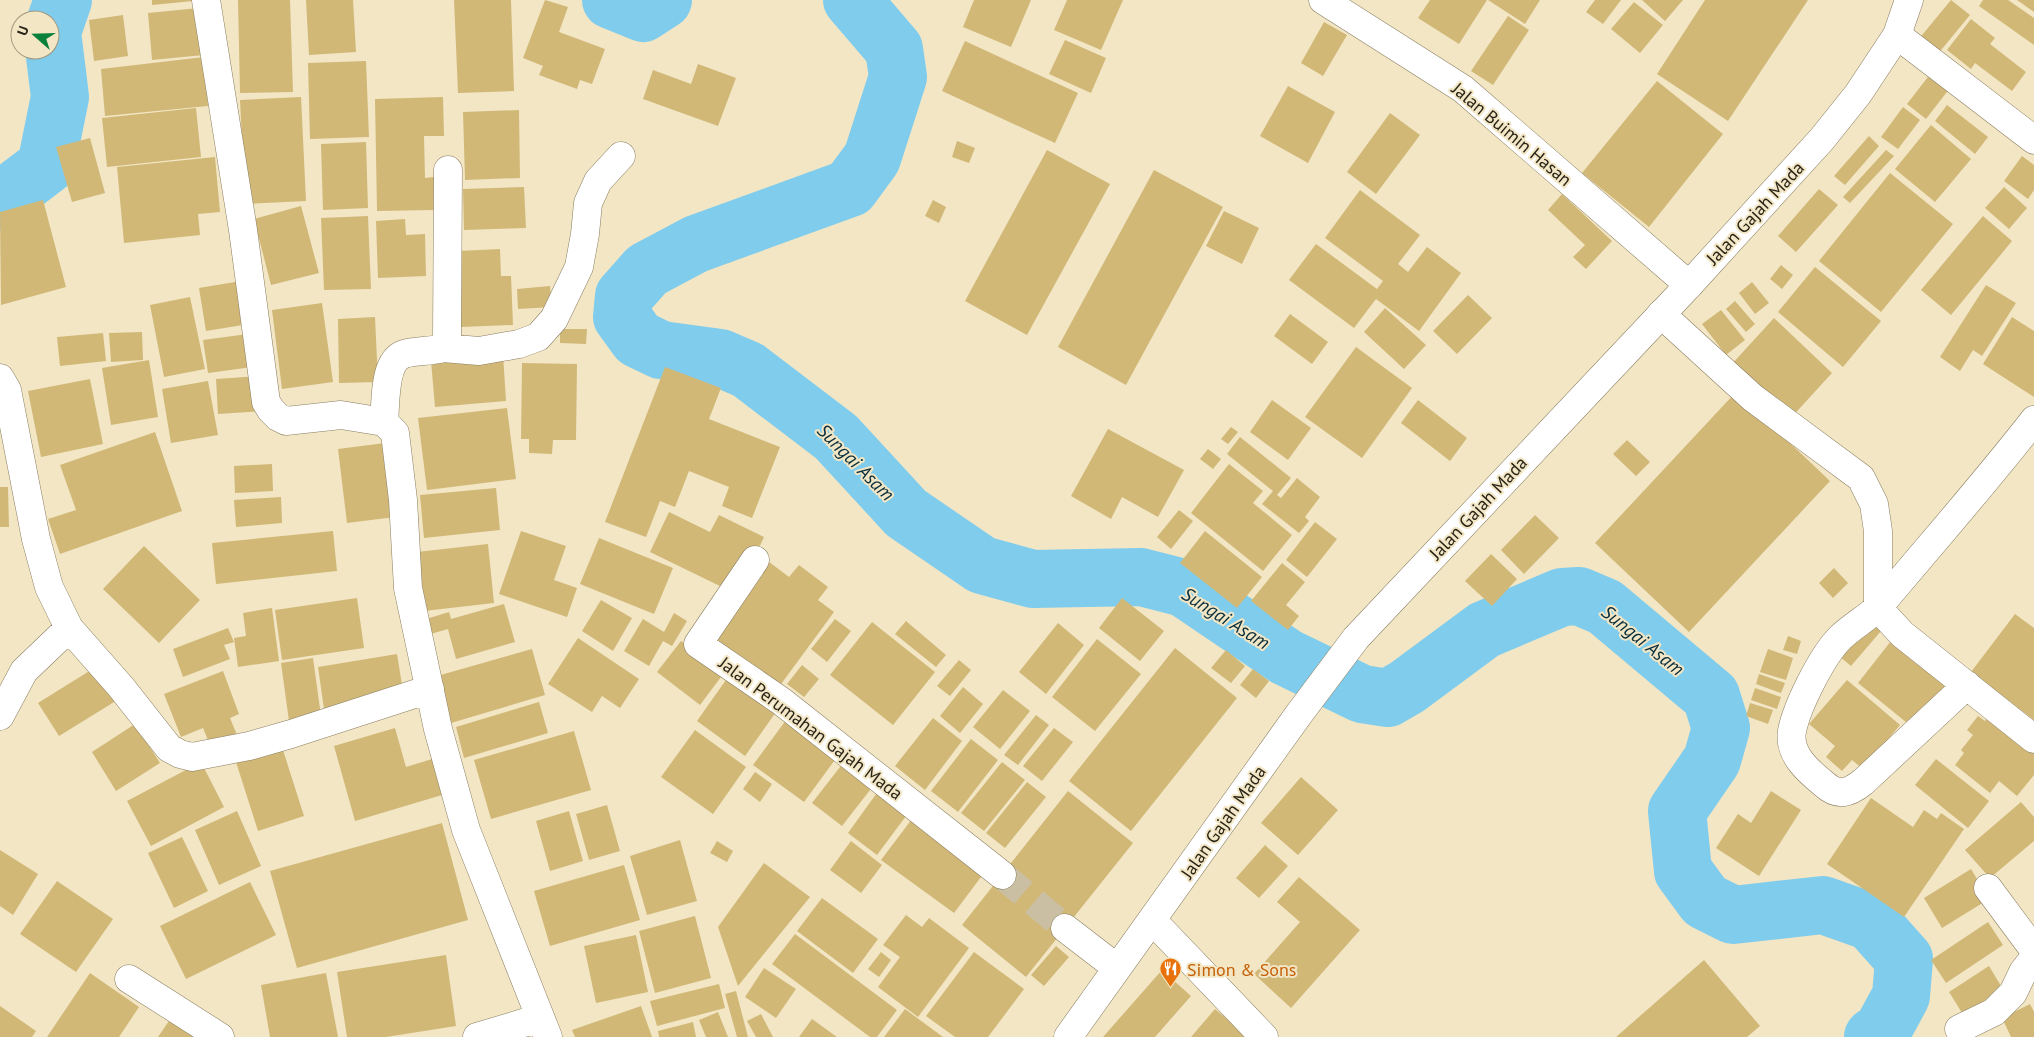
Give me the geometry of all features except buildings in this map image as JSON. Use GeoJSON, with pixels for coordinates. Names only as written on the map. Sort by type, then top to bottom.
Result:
{"type":"FeatureCollection","features":[{"type":"Feature","properties":{"kind":"street"},"geometry":{"type":"LineString","coordinates":[[206,0],[243,230],[266,402],[278,417],[286,421],[341,416],[384,422],[395,433],[403,500],[408,588],[438,729],[466,830],[544,1028],[477,1037]]}},
{"type":"Feature","properties":{"kind":"street","name":"Jalan Buimin Hasan"},"geometry":{"type":"LineString","coordinates":[[1323,0],[1463,89],[1689,285]]}},
{"type":"Feature","properties":{"kind":"street","name":"Jalan Gajah Mada"},"geometry":{"type":"LineString","coordinates":[[1068,1037],[1299,714],[1356,638],[1689,285],[1822,139],[1858,94],[1897,35],[1909,0]]}},
{"type":"Feature","properties":{"kind":"street"},"geometry":{"type":"LineString","coordinates":[[1897,35],[2034,140]]}},
{"type":"Feature","properties":{"kind":"street"},"geometry":{"type":"LineString","coordinates":[[384,422],[388,374],[393,363],[403,354],[432,352],[443,348],[479,351],[519,344],[538,337],[554,319],[578,266],[585,234],[588,203],[598,181],[621,156]]}},
{"type":"Feature","properties":{"kind":"street"},"geometry":{"type":"LineString","coordinates":[[443,348],[447,338],[448,170]]}},
{"type":"Feature","properties":{"kind":"street"},"geometry":{"type":"LineString","coordinates":[[1661,314],[1753,398],[1861,478],[1874,504],[1878,531],[1878,608],[1902,634],[2034,739]]}},
{"type":"Feature","properties":{"kind":"street"},"geometry":{"type":"LineString","coordinates":[[0,378],[7,390],[30,511],[49,587],[69,628],[121,686],[169,748],[180,754],[192,757],[249,746],[430,689]]}},
{"type":"Feature","properties":{"kind":"street"},"geometry":{"type":"LineString","coordinates":[[1967,686],[1851,791],[1835,792],[1817,778],[1795,754],[1792,732],[1807,691],[1821,664],[1840,638],[1878,608],[2034,420]]}},
{"type":"Feature","properties":{"kind":"street","name":"Jalan Perumahan Gajah Mada"},"geometry":{"type":"LineString","coordinates":[[755,560],[698,644],[781,701],[1002,875]]}},
{"type":"Feature","properties":{"kind":"street"},"geometry":{"type":"LineString","coordinates":[[0,716],[24,671],[69,628]]}},
{"type":"Feature","properties":{"kind":"street"},"geometry":{"type":"LineString","coordinates":[[1988,888],[2034,950]]}},
{"type":"Feature","properties":{"kind":"street"},"geometry":{"type":"LineString","coordinates":[[1152,920],[1264,1037]]}},
{"type":"Feature","properties":{"kind":"street"},"geometry":{"type":"LineString","coordinates":[[1065,928],[1118,968]]}},
{"type":"Feature","properties":{"kind":"street"},"geometry":{"type":"LineString","coordinates":[[1959,1029],[1994,1012],[2012,993],[2023,972],[2034,958]]}},
{"type":"Feature","properties":{"kind":"street"},"geometry":{"type":"LineString","coordinates":[[129,979],[220,1037]]}},
{"type":"Feature","properties":{"kind":"waterway","name":"Sungai Asam"},"geometry":{"type":"LineString","coordinates":[[0,201],[46,166],[60,97],[52,32],[63,0]]}},
{"type":"Feature","properties":{"kind":"waterway","name":"Sungai Asam"},"geometry":{"type":"LineString","coordinates":[[611,0],[643,13],[663,0]]}},
{"type":"Feature","properties":{"kind":"waterway","name":"Sungai Asam"},"geometry":{"type":"LineString","coordinates":[[852,0],[894,49],[898,77],[872,158],[850,188],[696,244],[647,270],[624,296],[622,317],[638,339],[661,350],[720,358],[748,370],[836,437],[906,513],[982,565],[1033,579],[1141,577],[1184,588],[1286,657],[1362,694],[1388,698],[1407,687],[1484,630],[1562,597],[1579,596],[1605,607],[1711,696],[1721,728],[1712,760],[1677,811],[1683,871],[1705,901],[1733,915],[1823,905],[1871,922],[1904,959],[1901,996],[1882,1031],[1873,1037]]}},
{"type":"Feature","properties":{"kind":"tunnel"},"geometry":{"type":"LineString","coordinates":[[1002,875],[1065,928]]}},
{"type":"Feature","properties":{"kind":"place","name":"Simon & Sons"},"geometry":{"type":"Point","coordinates":[1171,988]}}]}
